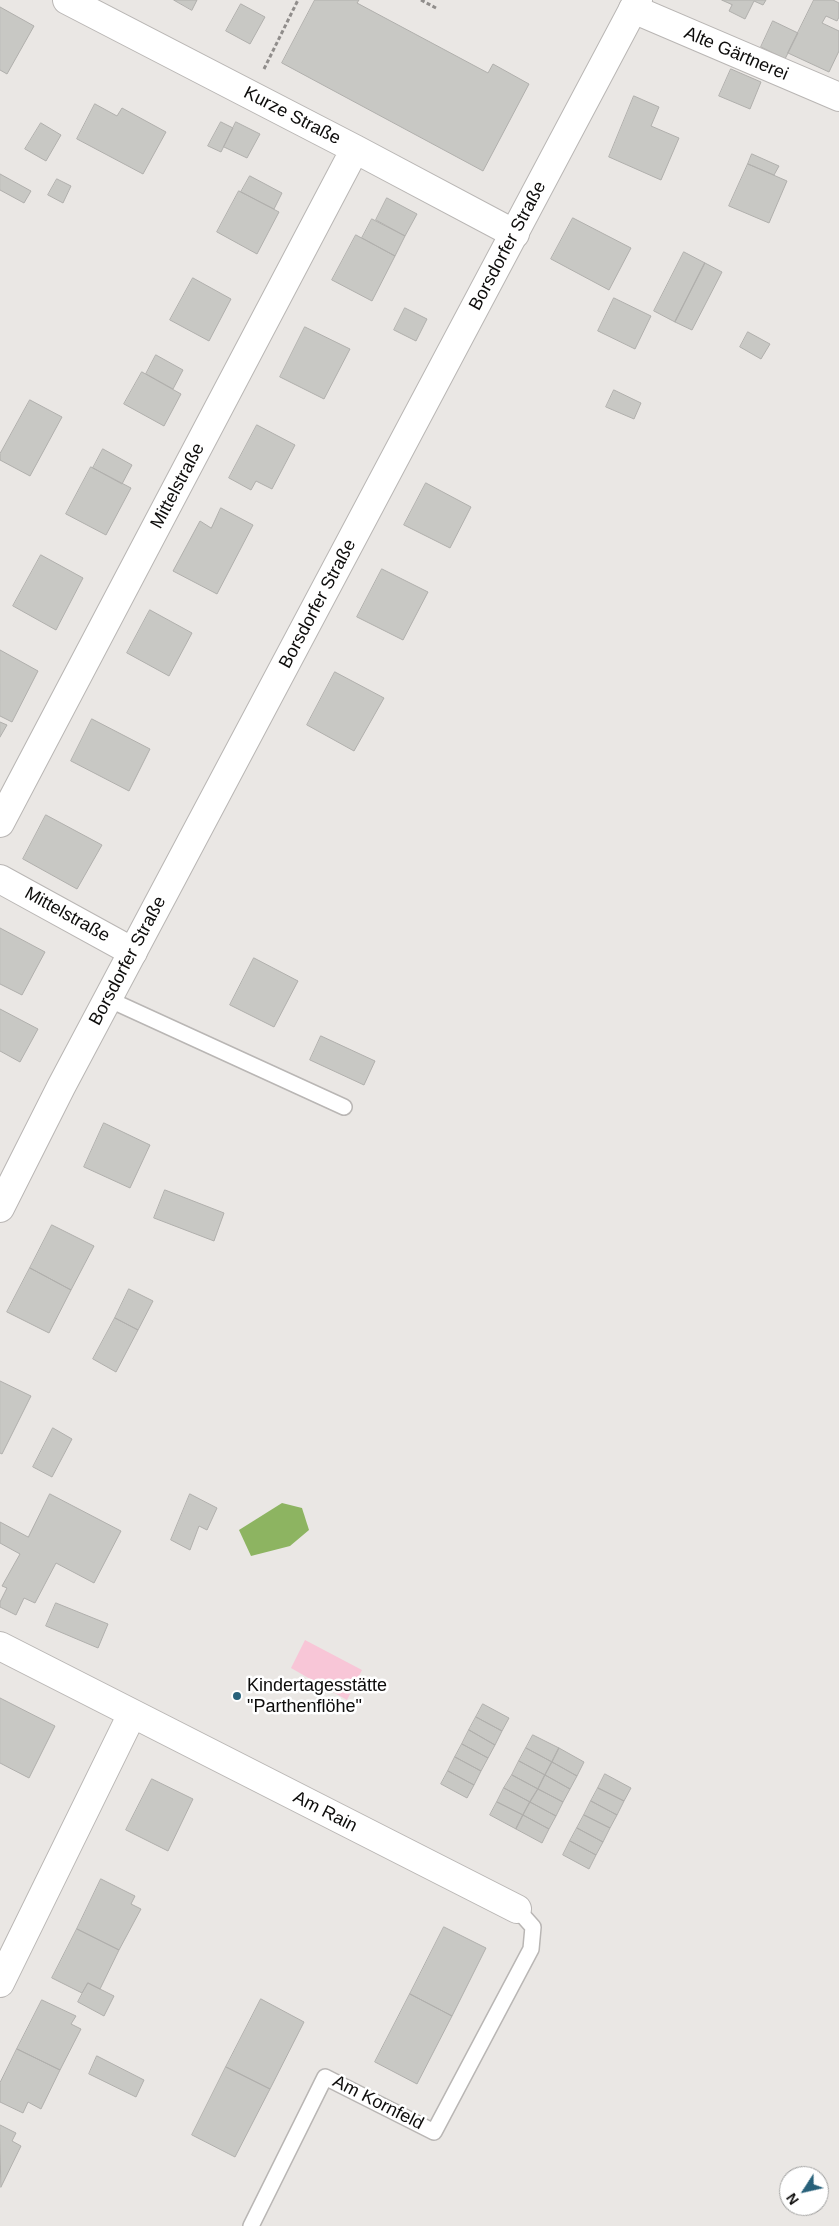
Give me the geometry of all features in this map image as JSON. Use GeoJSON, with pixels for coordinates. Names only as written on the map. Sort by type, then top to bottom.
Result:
{"type":"FeatureCollection","features":[{"type":"Feature","properties":{"kind":"street","name":"Kurze Straße"},"geometry":{"type":"LineString","coordinates":[[67,0],[251,94],[514,234]]}},
{"type":"Feature","properties":{"kind":"street","name":"Alte Gärtnerei"},"geometry":{"type":"LineString","coordinates":[[636,5],[839,97]]}},
{"type":"Feature","properties":{"kind":"street","name":"Borsdorfer Straße"},"geometry":{"type":"LineString","coordinates":[[0,1208],[108,999],[636,5]]}},
{"type":"Feature","properties":{"kind":"street","name":"Mittelstraße"},"geometry":{"type":"LineString","coordinates":[[0,823],[355,149]]}},
{"type":"Feature","properties":{"kind":"street","name":"Mittelstraße"},"geometry":{"type":"LineString","coordinates":[[0,879],[133,952]]}},
{"type":"Feature","properties":{"kind":"street","name":"Am Rain"},"geometry":{"type":"LineString","coordinates":[[0,1646],[517,1909]]}},
{"type":"Feature","properties":{"kind":"street"},"geometry":{"type":"LineString","coordinates":[[0,1983],[132,1714]]}},
{"type":"Feature","properties":{"kind":"lane"},"geometry":{"type":"LineString","coordinates":[[108,999],[344,1107]]}},
{"type":"Feature","properties":{"kind":"lane","name":"Am Kornfeld"},"geometry":{"type":"LineString","coordinates":[[251,2226],[326,2077],[434,2132],[531,1949],[533,1927],[517,1909]]}},
{"type":"Feature","properties":{"kind":"path"},"geometry":{"type":"LineString","coordinates":[[251,94],[298,0]]}},
{"type":"Feature","properties":{"kind":"path"},"geometry":{"type":"LineString","coordinates":[[421,0],[436,8]]}},
{"type":"Feature","properties":{"kind":"shaded area"},"geometry":{"type":"Polygon","coordinates":[[[282,1503],[302,1508],[309,1530],[290,1546],[251,1556],[239,1530],[282,1503]]]}},
{"type":"Feature","properties":{"kind":"shaded area"},"geometry":{"type":"Polygon","coordinates":[[[305,1640],[362,1670],[347,1700],[291,1668],[305,1640]]]}},
{"type":"Feature","properties":{"kind":"building"},"geometry":{"type":"Polygon","coordinates":[[[174,0],[197,0],[192,10],[174,0]]]}},
{"type":"Feature","properties":{"kind":"building"},"geometry":{"type":"Polygon","coordinates":[[[315,0],[359,0],[357,3],[488,73],[493,64],[529,84],[483,171],[282,63],[315,0]]]}},
{"type":"Feature","properties":{"kind":"building"},"geometry":{"type":"Polygon","coordinates":[[[722,0],[766,0],[763,5],[754,1],[745,19],[729,11],[732,5],[722,0]]]}},
{"type":"Feature","properties":{"kind":"building"},"geometry":{"type":"Polygon","coordinates":[[[814,0],[833,0],[839,3],[839,17],[837,21],[826,16],[822,23],[839,31],[839,51],[829,72],[788,53],[814,0]]]}},
{"type":"Feature","properties":{"kind":"building"},"geometry":{"type":"Polygon","coordinates":[[[241,4],[265,17],[250,44],[226,31],[241,4]]]}},
{"type":"Feature","properties":{"kind":"building"},"geometry":{"type":"Polygon","coordinates":[[[0,7],[34,26],[7,74],[0,70],[0,7]]]}},
{"type":"Feature","properties":{"kind":"building"},"geometry":{"type":"Polygon","coordinates":[[[773,21],[798,33],[785,59],[761,47],[773,21]]]}},
{"type":"Feature","properties":{"kind":"building"},"geometry":{"type":"Polygon","coordinates":[[[731,69],[761,82],[750,109],[719,96],[731,69]]]}},
{"type":"Feature","properties":{"kind":"building"},"geometry":{"type":"Polygon","coordinates":[[[634,96],[659,107],[651,126],[679,138],[661,180],[609,157],[634,96]]]}},
{"type":"Feature","properties":{"kind":"building"},"geometry":{"type":"Polygon","coordinates":[[[95,104],[117,116],[122,108],[166,132],[143,174],[77,139],[95,104]]]}},
{"type":"Feature","properties":{"kind":"building"},"geometry":{"type":"Polygon","coordinates":[[[221,122],[233,128],[221,152],[208,146],[221,122]]]}},
{"type":"Feature","properties":{"kind":"building"},"geometry":{"type":"Polygon","coordinates":[[[236,122],[260,134],[247,158],[224,147],[236,122]]]}},
{"type":"Feature","properties":{"kind":"building"},"geometry":{"type":"Polygon","coordinates":[[[41,123],[61,135],[46,161],[25,149],[41,123]]]}},
{"type":"Feature","properties":{"kind":"building"},"geometry":{"type":"Polygon","coordinates":[[[752,154],[779,166],[774,175],[748,164],[752,154]]]}},
{"type":"Feature","properties":{"kind":"building"},"geometry":{"type":"Polygon","coordinates":[[[748,164],[787,181],[769,223],[729,206],[748,164]]]}},
{"type":"Feature","properties":{"kind":"building"},"geometry":{"type":"Polygon","coordinates":[[[0,174],[31,191],[24,203],[0,190],[0,174]]]}},
{"type":"Feature","properties":{"kind":"building"},"geometry":{"type":"Polygon","coordinates":[[[250,176],[282,193],[274,209],[241,192],[250,176]]]}},
{"type":"Feature","properties":{"kind":"building"},"geometry":{"type":"Polygon","coordinates":[[[57,179],[71,186],[63,203],[48,195],[57,179]]]}},
{"type":"Feature","properties":{"kind":"building"},"geometry":{"type":"Polygon","coordinates":[[[239,191],[279,212],[257,254],[217,232],[239,191]]]}},
{"type":"Feature","properties":{"kind":"building"},"geometry":{"type":"Polygon","coordinates":[[[387,198],[417,214],[405,236],[376,220],[387,198]]]}},
{"type":"Feature","properties":{"kind":"building"},"geometry":{"type":"Polygon","coordinates":[[[573,218],[631,248],[609,290],[551,259],[573,218]]]}},
{"type":"Feature","properties":{"kind":"building"},"geometry":{"type":"Polygon","coordinates":[[[372,219],[405,236],[395,256],[362,238],[372,219]]]}},
{"type":"Feature","properties":{"kind":"building"},"geometry":{"type":"Polygon","coordinates":[[[356,235],[395,256],[372,301],[332,280],[356,235]]]}},
{"type":"Feature","properties":{"kind":"building"},"geometry":{"type":"Polygon","coordinates":[[[684,252],[705,263],[675,322],[654,311],[684,252]]]}},
{"type":"Feature","properties":{"kind":"building"},"geometry":{"type":"Polygon","coordinates":[[[705,263],[722,272],[692,330],[675,322],[705,263]]]}},
{"type":"Feature","properties":{"kind":"building"},"geometry":{"type":"Polygon","coordinates":[[[193,278],[231,299],[209,341],[170,320],[193,278]]]}},
{"type":"Feature","properties":{"kind":"building"},"geometry":{"type":"Polygon","coordinates":[[[614,298],[651,316],[635,349],[598,331],[614,298]]]}},
{"type":"Feature","properties":{"kind":"building"},"geometry":{"type":"Polygon","coordinates":[[[405,308],[427,319],[416,341],[394,330],[405,308]]]}},
{"type":"Feature","properties":{"kind":"building"},"geometry":{"type":"Polygon","coordinates":[[[305,327],[350,349],[324,399],[280,377],[305,327]]]}},
{"type":"Feature","properties":{"kind":"building"},"geometry":{"type":"Polygon","coordinates":[[[748,332],[770,344],[761,359],[740,347],[748,332]]]}},
{"type":"Feature","properties":{"kind":"building"},"geometry":{"type":"Polygon","coordinates":[[[156,355],[183,370],[173,389],[146,374],[156,355]]]}},
{"type":"Feature","properties":{"kind":"building"},"geometry":{"type":"Polygon","coordinates":[[[142,372],[181,394],[164,426],[124,404],[142,372]]]}},
{"type":"Feature","properties":{"kind":"building"},"geometry":{"type":"Polygon","coordinates":[[[614,390],[641,403],[634,419],[606,407],[614,390]]]}},
{"type":"Feature","properties":{"kind":"building"},"geometry":{"type":"Polygon","coordinates":[[[30,400],[62,417],[30,476],[0,460],[0,454],[30,400]]]}},
{"type":"Feature","properties":{"kind":"building"},"geometry":{"type":"Polygon","coordinates":[[[257,425],[295,445],[272,489],[256,481],[251,490],[229,478],[257,425]]]}},
{"type":"Feature","properties":{"kind":"building"},"geometry":{"type":"Polygon","coordinates":[[[103,449],[132,465],[122,484],[93,468],[103,449]]]}},
{"type":"Feature","properties":{"kind":"building"},"geometry":{"type":"Polygon","coordinates":[[[91,467],[131,488],[106,535],[66,514],[91,467]]]}},
{"type":"Feature","properties":{"kind":"building"},"geometry":{"type":"Polygon","coordinates":[[[426,483],[471,507],[450,548],[404,525],[426,483]]]}},
{"type":"Feature","properties":{"kind":"building"},"geometry":{"type":"Polygon","coordinates":[[[221,508],[253,525],[217,594],[173,571],[200,521],[211,528],[221,508]]]}},
{"type":"Feature","properties":{"kind":"building"},"geometry":{"type":"Polygon","coordinates":[[[41,555],[83,578],[56,630],[13,606],[41,555]]]}},
{"type":"Feature","properties":{"kind":"building"},"geometry":{"type":"Polygon","coordinates":[[[382,569],[428,592],[403,640],[357,617],[382,569]]]}},
{"type":"Feature","properties":{"kind":"building"},"geometry":{"type":"Polygon","coordinates":[[[150,610],[192,633],[169,676],[127,653],[150,610]]]}},
{"type":"Feature","properties":{"kind":"building"},"geometry":{"type":"Polygon","coordinates":[[[0,650],[38,671],[12,722],[0,716],[0,650]]]}},
{"type":"Feature","properties":{"kind":"building"},"geometry":{"type":"Polygon","coordinates":[[[335,672],[384,698],[354,751],[307,725],[335,672]]]}},
{"type":"Feature","properties":{"kind":"building"},"geometry":{"type":"Polygon","coordinates":[[[92,719],[150,749],[129,791],[71,761],[92,719]]]}},
{"type":"Feature","properties":{"kind":"building"},"geometry":{"type":"Polygon","coordinates":[[[0,722],[7,725],[0,737],[0,722]]]}},
{"type":"Feature","properties":{"kind":"building"},"geometry":{"type":"Polygon","coordinates":[[[46,815],[102,845],[77,889],[23,859],[46,815]]]}},
{"type":"Feature","properties":{"kind":"building"},"geometry":{"type":"Polygon","coordinates":[[[0,928],[45,952],[22,995],[0,984],[0,928]]]}},
{"type":"Feature","properties":{"kind":"building"},"geometry":{"type":"Polygon","coordinates":[[[254,958],[298,981],[274,1027],[230,1005],[254,958]]]}},
{"type":"Feature","properties":{"kind":"building"},"geometry":{"type":"Polygon","coordinates":[[[0,1009],[38,1029],[20,1062],[0,1051],[0,1009]]]}},
{"type":"Feature","properties":{"kind":"building"},"geometry":{"type":"Polygon","coordinates":[[[321,1036],[375,1061],[364,1085],[310,1060],[321,1036]]]}},
{"type":"Feature","properties":{"kind":"building"},"geometry":{"type":"Polygon","coordinates":[[[104,1123],[150,1145],[130,1188],[84,1167],[104,1123]]]}},
{"type":"Feature","properties":{"kind":"building"},"geometry":{"type":"Polygon","coordinates":[[[165,1190],[224,1213],[214,1241],[154,1218],[165,1190]]]}},
{"type":"Feature","properties":{"kind":"building"},"geometry":{"type":"Polygon","coordinates":[[[52,1225],[94,1246],[71,1290],[30,1268],[52,1225]]]}},
{"type":"Feature","properties":{"kind":"building"},"geometry":{"type":"Polygon","coordinates":[[[30,1268],[71,1290],[49,1333],[7,1312],[30,1268]]]}},
{"type":"Feature","properties":{"kind":"building"},"geometry":{"type":"Polygon","coordinates":[[[129,1289],[153,1301],[138,1330],[115,1318],[129,1289]]]}},
{"type":"Feature","properties":{"kind":"building"},"geometry":{"type":"Polygon","coordinates":[[[115,1318],[138,1330],[116,1372],[93,1359],[115,1318]]]}},
{"type":"Feature","properties":{"kind":"building"},"geometry":{"type":"Polygon","coordinates":[[[0,1381],[31,1396],[2,1454],[0,1453],[0,1381]]]}},
{"type":"Feature","properties":{"kind":"building"},"geometry":{"type":"Polygon","coordinates":[[[53,1428],[72,1439],[52,1477],[33,1467],[53,1428]]]}},
{"type":"Feature","properties":{"kind":"building"},"geometry":{"type":"Polygon","coordinates":[[[50,1494],[121,1531],[94,1583],[56,1563],[35,1603],[24,1598],[16,1615],[0,1607],[0,1602],[7,1588],[2,1586],[20,1554],[0,1543],[0,1522],[28,1537],[50,1494]]]}},
{"type":"Feature","properties":{"kind":"building"},"geometry":{"type":"Polygon","coordinates":[[[190,1494],[217,1508],[207,1530],[199,1526],[190,1550],[171,1540],[190,1494]]]}},
{"type":"Feature","properties":{"kind":"building"},"geometry":{"type":"Polygon","coordinates":[[[56,1603],[108,1624],[98,1648],[46,1626],[56,1603]]]}},
{"type":"Feature","properties":{"kind":"building"},"geometry":{"type":"Polygon","coordinates":[[[0,1698],[55,1726],[29,1778],[0,1763],[0,1698]]]}},
{"type":"Feature","properties":{"kind":"building"},"geometry":{"type":"Polygon","coordinates":[[[483,1704],[509,1718],[502,1731],[476,1717],[483,1704]]]}},
{"type":"Feature","properties":{"kind":"building"},"geometry":{"type":"Polygon","coordinates":[[[476,1717],[502,1731],[495,1745],[469,1730],[476,1717]]]}},
{"type":"Feature","properties":{"kind":"building"},"geometry":{"type":"Polygon","coordinates":[[[469,1730],[495,1745],[488,1758],[462,1744],[469,1730]]]}},
{"type":"Feature","properties":{"kind":"building"},"geometry":{"type":"Polygon","coordinates":[[[533,1735],[559,1748],[552,1762],[526,1748],[533,1735]]]}},
{"type":"Feature","properties":{"kind":"building"},"geometry":{"type":"Polygon","coordinates":[[[462,1744],[488,1758],[481,1771],[455,1757],[462,1744]]]}},
{"type":"Feature","properties":{"kind":"building"},"geometry":{"type":"Polygon","coordinates":[[[526,1748],[552,1762],[545,1775],[519,1761],[526,1748]]]}},
{"type":"Feature","properties":{"kind":"building"},"geometry":{"type":"Polygon","coordinates":[[[559,1748],[584,1762],[577,1776],[552,1762],[559,1748]]]}},
{"type":"Feature","properties":{"kind":"building"},"geometry":{"type":"Polygon","coordinates":[[[455,1757],[481,1771],[474,1785],[448,1771],[455,1757]]]}},
{"type":"Feature","properties":{"kind":"building"},"geometry":{"type":"Polygon","coordinates":[[[519,1761],[545,1775],[538,1789],[512,1775],[519,1761]]]}},
{"type":"Feature","properties":{"kind":"building"},"geometry":{"type":"Polygon","coordinates":[[[552,1762],[577,1776],[570,1789],[545,1775],[552,1762]]]}},
{"type":"Feature","properties":{"kind":"building"},"geometry":{"type":"Polygon","coordinates":[[[448,1771],[474,1785],[467,1798],[441,1784],[448,1771]]]}},
{"type":"Feature","properties":{"kind":"building"},"geometry":{"type":"Polygon","coordinates":[[[605,1774],[631,1788],[624,1801],[598,1788],[605,1774]]]}},
{"type":"Feature","properties":{"kind":"building"},"geometry":{"type":"Polygon","coordinates":[[[512,1775],[538,1789],[530,1802],[504,1788],[512,1775]]]}},
{"type":"Feature","properties":{"kind":"building"},"geometry":{"type":"Polygon","coordinates":[[[545,1775],[570,1789],[563,1802],[538,1789],[545,1775]]]}},
{"type":"Feature","properties":{"kind":"building"},"geometry":{"type":"Polygon","coordinates":[[[152,1779],[193,1799],[168,1851],[126,1830],[152,1779]]]}},
{"type":"Feature","properties":{"kind":"building"},"geometry":{"type":"Polygon","coordinates":[[[504,1788],[530,1802],[523,1815],[497,1802],[504,1788]]]}},
{"type":"Feature","properties":{"kind":"building"},"geometry":{"type":"Polygon","coordinates":[[[598,1788],[624,1801],[617,1815],[591,1801],[598,1788]]]}},
{"type":"Feature","properties":{"kind":"building"},"geometry":{"type":"Polygon","coordinates":[[[538,1789],[563,1802],[556,1816],[530,1802],[538,1789]]]}},
{"type":"Feature","properties":{"kind":"building"},"geometry":{"type":"Polygon","coordinates":[[[591,1801],[617,1815],[610,1828],[584,1815],[591,1801]]]}},
{"type":"Feature","properties":{"kind":"building"},"geometry":{"type":"Polygon","coordinates":[[[497,1802],[523,1815],[516,1829],[490,1815],[497,1802]]]}},
{"type":"Feature","properties":{"kind":"building"},"geometry":{"type":"Polygon","coordinates":[[[530,1802],[556,1816],[549,1829],[523,1815],[530,1802]]]}},
{"type":"Feature","properties":{"kind":"building"},"geometry":{"type":"Polygon","coordinates":[[[523,1815],[549,1829],[542,1843],[516,1829],[523,1815]]]}},
{"type":"Feature","properties":{"kind":"building"},"geometry":{"type":"Polygon","coordinates":[[[584,1815],[610,1828],[603,1842],[577,1828],[584,1815]]]}},
{"type":"Feature","properties":{"kind":"building"},"geometry":{"type":"Polygon","coordinates":[[[577,1828],[603,1842],[596,1855],[570,1841],[577,1828]]]}},
{"type":"Feature","properties":{"kind":"building"},"geometry":{"type":"Polygon","coordinates":[[[570,1841],[596,1855],[589,1869],[563,1855],[570,1841]]]}},
{"type":"Feature","properties":{"kind":"building"},"geometry":{"type":"Polygon","coordinates":[[[101,1879],[135,1896],[131,1904],[141,1909],[119,1950],[77,1929],[101,1879]]]}},
{"type":"Feature","properties":{"kind":"building"},"geometry":{"type":"Polygon","coordinates":[[[444,1927],[486,1948],[452,2016],[410,1994],[444,1927]]]}},
{"type":"Feature","properties":{"kind":"building"},"geometry":{"type":"Polygon","coordinates":[[[77,1929],[119,1950],[100,1989],[88,1983],[82,1993],[52,1978],[77,1929]]]}},
{"type":"Feature","properties":{"kind":"building"},"geometry":{"type":"Polygon","coordinates":[[[88,1983],[114,1996],[104,2016],[78,2002],[88,1983]]]}},
{"type":"Feature","properties":{"kind":"building"},"geometry":{"type":"Polygon","coordinates":[[[410,1994],[452,2016],[417,2084],[375,2062],[410,1994]]]}},
{"type":"Feature","properties":{"kind":"building"},"geometry":{"type":"Polygon","coordinates":[[[261,1999],[304,2022],[270,2089],[226,2067],[261,1999]]]}},
{"type":"Feature","properties":{"kind":"building"},"geometry":{"type":"Polygon","coordinates":[[[42,2000],[76,2016],[71,2024],[81,2029],[60,2070],[17,2049],[42,2000]]]}},
{"type":"Feature","properties":{"kind":"building"},"geometry":{"type":"Polygon","coordinates":[[[17,2049],[60,2070],[41,2109],[28,2102],[23,2113],[0,2102],[0,2083],[17,2049]]]}},
{"type":"Feature","properties":{"kind":"building"},"geometry":{"type":"Polygon","coordinates":[[[97,2056],[144,2080],[136,2097],[89,2074],[97,2056]]]}},
{"type":"Feature","properties":{"kind":"building"},"geometry":{"type":"Polygon","coordinates":[[[226,2067],[270,2089],[235,2157],[192,2135],[226,2067]]]}},
{"type":"Feature","properties":{"kind":"building"},"geometry":{"type":"Polygon","coordinates":[[[0,2125],[16,2133],[12,2141],[21,2146],[1,2187],[0,2125]]]}},
{"type":"Feature","properties":{"kind":"place","name":"Kindertagesstätte \"Parthenflöhe\""},"geometry":{"type":"Point","coordinates":[237,1696]}}]}
